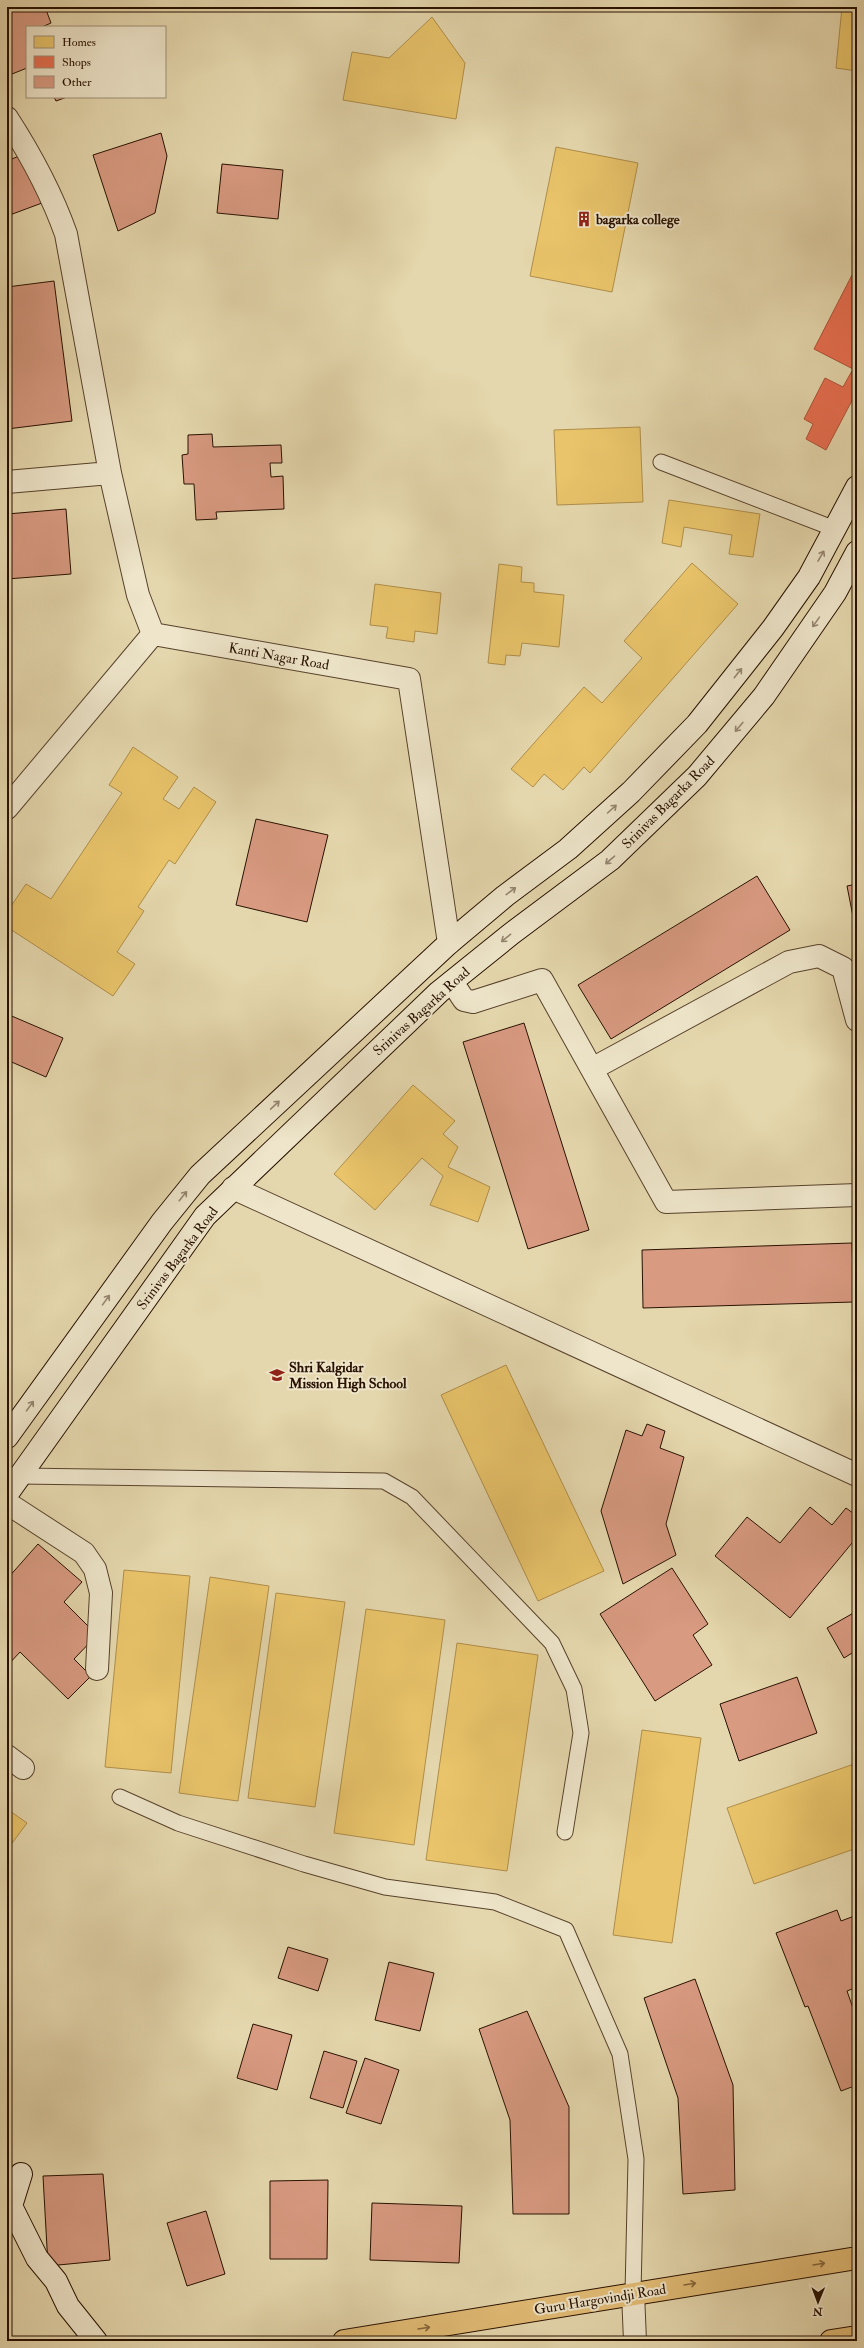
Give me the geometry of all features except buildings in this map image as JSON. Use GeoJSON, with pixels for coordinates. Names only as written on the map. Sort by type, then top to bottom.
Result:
{"type":"FeatureCollection","features":[{"type":"Feature","properties":{"kind":"main road","name":"Guru Hargovindji Road"},"geometry":{"type":"LineString","coordinates":[[344,2341],[857,2258]]}},
{"type":"Feature","properties":{"kind":"main road"},"geometry":{"type":"LineString","coordinates":[[831,2341],[857,2337]]}},
{"type":"Feature","properties":{"kind":"street"},"geometry":{"type":"LineString","coordinates":[[7,118],[30,154],[53,196],[66,234],[110,473],[138,595],[153,634],[7,808]]}},
{"type":"Feature","properties":{"kind":"street"},"geometry":{"type":"LineString","coordinates":[[7,482],[110,473]]}},
{"type":"Feature","properties":{"kind":"street"},"geometry":{"type":"LineString","coordinates":[[7,1438],[162,1222],[200,1175],[449,943],[505,896],[568,849],[631,792],[697,724],[773,628],[809,577],[857,486]]}},
{"type":"Feature","properties":{"kind":"street","name":"Srinivas Bagarka Road"},"geometry":{"type":"LineString","coordinates":[[7,1494],[205,1216],[452,982],[610,860],[697,776],[764,696],[835,593],[857,552]]}},
{"type":"Feature","properties":{"kind":"street"},"geometry":{"type":"LineString","coordinates":[[809,577],[835,593]]}},
{"type":"Feature","properties":{"kind":"street","name":"Kanti Nagar Road"},"geometry":{"type":"LineString","coordinates":[[153,634],[409,679],[449,943]]}},
{"type":"Feature","properties":{"kind":"street"},"geometry":{"type":"LineString","coordinates":[[592,1069],[789,962],[819,956],[843,968],[857,1020]]}},
{"type":"Feature","properties":{"kind":"street"},"geometry":{"type":"LineString","coordinates":[[452,982],[464,1000],[474,1002],[542,980],[666,1202],[857,1195]]}},
{"type":"Feature","properties":{"kind":"street"},"geometry":{"type":"LineString","coordinates":[[233,1188],[857,1475]]}},
{"type":"Feature","properties":{"kind":"street"},"geometry":{"type":"LineString","coordinates":[[7,1503],[84,1553],[95,1569],[101,1593],[97,1670]]}},
{"type":"Feature","properties":{"kind":"street"},"geometry":{"type":"LineString","coordinates":[[21,2174],[11,2206],[37,2258],[56,2282],[68,2306],[96,2341]]}},
{"type":"Feature","properties":{"kind":"street"},"geometry":{"type":"LineString","coordinates":[[634,2294],[635,2341]]}},
{"type":"Feature","properties":{"kind":"lane"},"geometry":{"type":"LineString","coordinates":[[661,462],[835,529]]}},
{"type":"Feature","properties":{"kind":"lane"},"geometry":{"type":"LineString","coordinates":[[20,1476],[384,1481],[412,1497],[552,1643],[574,1689],[581,1733],[565,1832]]}},
{"type":"Feature","properties":{"kind":"lane"},"geometry":{"type":"LineString","coordinates":[[120,1797],[178,1823],[304,1864],[385,1887],[494,1902],[566,1930],[620,2054],[636,2159],[634,2294]]}},
{"type":"Feature","properties":{"kind":"place","name":"bagarka college"},"geometry":{"type":"Point","coordinates":[584,219]}},
{"type":"Feature","properties":{"kind":"place","name":"Shri Kalgidar Mission High School"},"geometry":{"type":"Point","coordinates":[277,1375]}}]}
